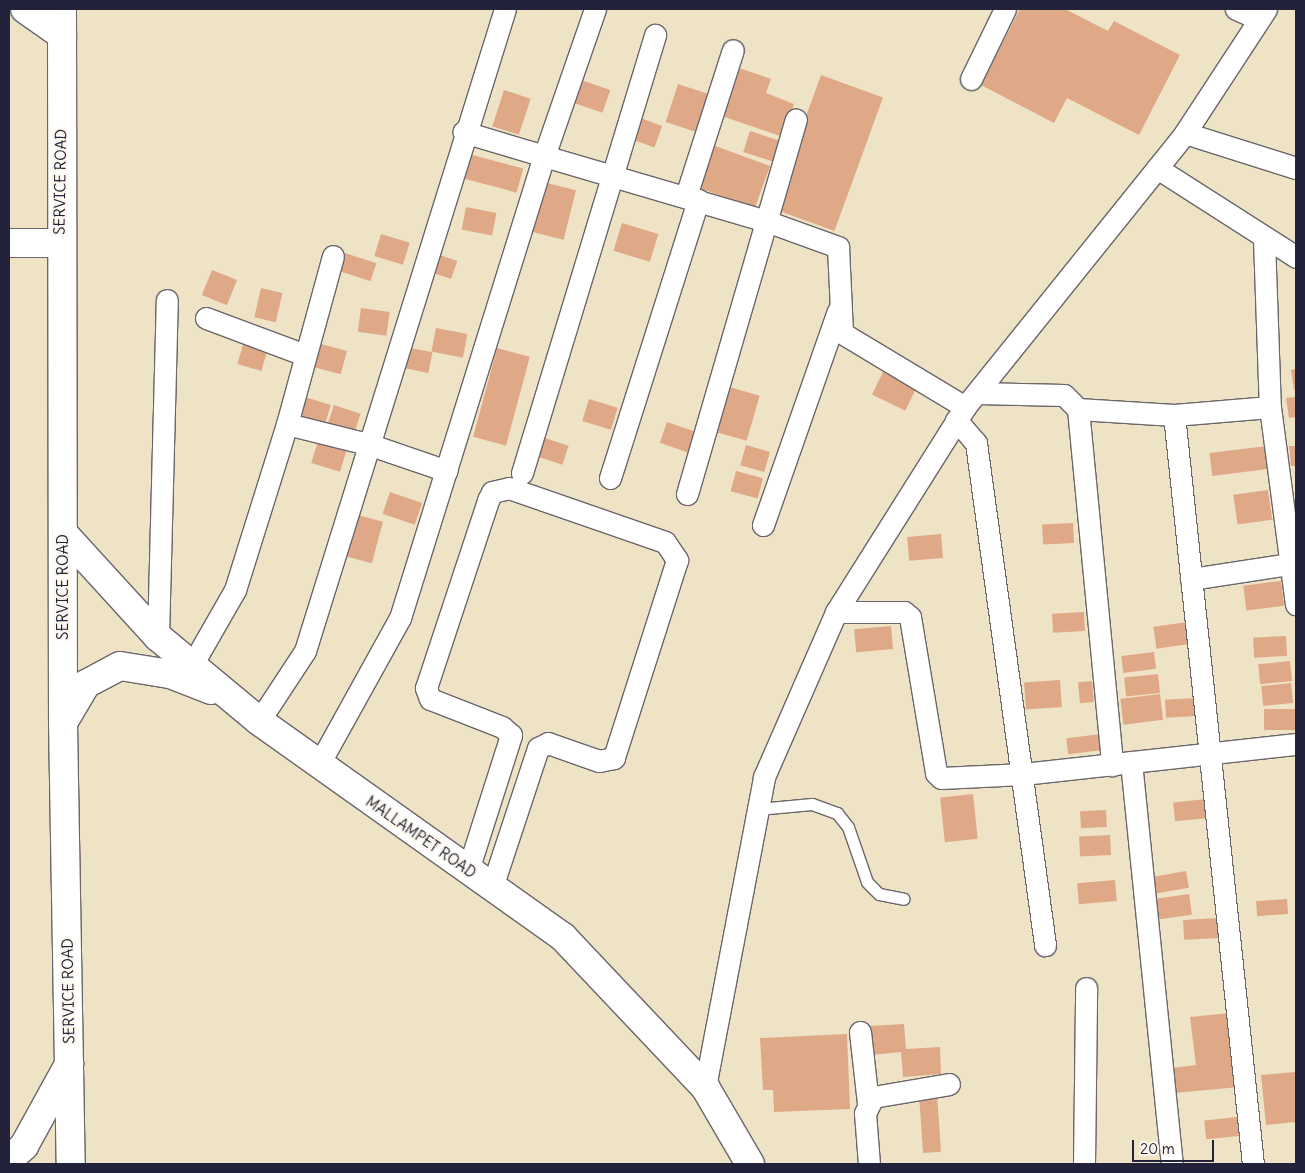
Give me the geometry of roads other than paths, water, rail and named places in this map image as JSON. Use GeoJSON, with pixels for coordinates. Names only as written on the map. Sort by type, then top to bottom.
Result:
{"type":"FeatureCollection","features":[{"type":"Feature","properties":{"kind":"main road"},"geometry":{"type":"LineString","coordinates":[[25,9],[62,22]]}},
{"type":"Feature","properties":{"kind":"main road","name":"SERVICE ROAD"},"geometry":{"type":"LineString","coordinates":[[62,22],[59,243],[64,534],[63,723],[71,1164]]}},
{"type":"Feature","properties":{"kind":"main road"},"geometry":{"type":"LineString","coordinates":[[9,243],[59,243]]}},
{"type":"Feature","properties":{"kind":"main road","name":"MALLAMPET ROAD"},"geometry":{"type":"LineString","coordinates":[[64,534],[158,637],[259,721],[563,937],[704,1087],[750,1164]]}},
{"type":"Feature","properties":{"kind":"main road"},"geometry":{"type":"LineString","coordinates":[[63,723],[86,684],[120,666],[170,674],[229,696]]}},
{"type":"Feature","properties":{"kind":"main road"},"geometry":{"type":"LineString","coordinates":[[9,1160],[24,1146],[69,1064]]}},
{"type":"Feature","properties":{"kind":"street"},"geometry":{"type":"LineString","coordinates":[[259,721],[305,651],[464,132],[505,9]]}},
{"type":"Feature","properties":{"kind":"street"},"geometry":{"type":"LineString","coordinates":[[319,764],[400,618],[544,156],[595,9]]}},
{"type":"Feature","properties":{"kind":"street"},"geometry":{"type":"LineString","coordinates":[[971,79],[1006,9]]}},
{"type":"Feature","properties":{"kind":"street"},"geometry":{"type":"LineString","coordinates":[[704,1087],[764,778],[836,612],[966,407],[1185,133],[1262,14],[1236,9]]}},
{"type":"Feature","properties":{"kind":"street"},"geometry":{"type":"LineString","coordinates":[[522,473],[655,34]]}},
{"type":"Feature","properties":{"kind":"street"},"geometry":{"type":"LineString","coordinates":[[610,478],[733,50]]}},
{"type":"Feature","properties":{"kind":"street"},"geometry":{"type":"LineString","coordinates":[[687,494],[796,120]]}},
{"type":"Feature","properties":{"kind":"street"},"geometry":{"type":"LineString","coordinates":[[464,132],[544,156],[612,173],[766,221],[838,247],[842,332],[966,407],[1064,395],[1078,409],[1172,1164]]}},
{"type":"Feature","properties":{"kind":"street"},"geometry":{"type":"LineString","coordinates":[[1185,133],[1296,168]]}},
{"type":"Feature","properties":{"kind":"street"},"geometry":{"type":"LineString","coordinates":[[1157,168],[1264,239],[1296,257]]}},
{"type":"Feature","properties":{"kind":"street"},"geometry":{"type":"LineString","coordinates":[[1264,239],[1270,407],[1294,564],[1296,604]]}},
{"type":"Feature","properties":{"kind":"street"},"geometry":{"type":"LineString","coordinates":[[192,665],[234,590],[287,424],[304,355],[333,256]]}},
{"type":"Feature","properties":{"kind":"street"},"geometry":{"type":"LineString","coordinates":[[158,637],[167,300]]}},
{"type":"Feature","properties":{"kind":"street"},"geometry":{"type":"LineString","coordinates":[[763,525],[841,303]]}},
{"type":"Feature","properties":{"kind":"street"},"geometry":{"type":"LineString","coordinates":[[206,318],[304,355]]}},
{"type":"Feature","properties":{"kind":"street"},"geometry":{"type":"LineString","coordinates":[[966,407],[976,443],[1045,945]]}},
{"type":"Feature","properties":{"kind":"street"},"geometry":{"type":"LineString","coordinates":[[1078,409],[1174,415],[1270,407]]}},
{"type":"Feature","properties":{"kind":"street"},"geometry":{"type":"LineString","coordinates":[[1174,415],[1252,1164]]}},
{"type":"Feature","properties":{"kind":"street"},"geometry":{"type":"LineString","coordinates":[[287,424],[368,444],[447,471]]}},
{"type":"Feature","properties":{"kind":"street"},"geometry":{"type":"LineString","coordinates":[[468,870],[511,734],[502,727],[430,699],[426,688],[488,500],[492,492],[509,488],[665,542],[677,560],[614,758],[599,761],[548,743],[538,748],[492,887]]}},
{"type":"Feature","properties":{"kind":"street"},"geometry":{"type":"LineString","coordinates":[[1191,579],[1294,564]]}},
{"type":"Feature","properties":{"kind":"street"},"geometry":{"type":"LineString","coordinates":[[836,612],[904,612],[910,617],[936,773],[941,778],[1023,774],[1296,744]]}},
{"type":"Feature","properties":{"kind":"street"},"geometry":{"type":"LineString","coordinates":[[1084,1164],[1086,988]]}},
{"type":"Feature","properties":{"kind":"street"},"geometry":{"type":"LineString","coordinates":[[860,1032],[868,1103],[869,1164]]}},
{"type":"Feature","properties":{"kind":"street"},"geometry":{"type":"LineString","coordinates":[[868,1103],[873,1097],[949,1084]]}},
{"type":"Feature","properties":{"kind":"lane"},"geometry":{"type":"LineString","coordinates":[[758,809],[812,804],[837,812],[848,827],[867,882],[879,894],[904,899]]}}]}
